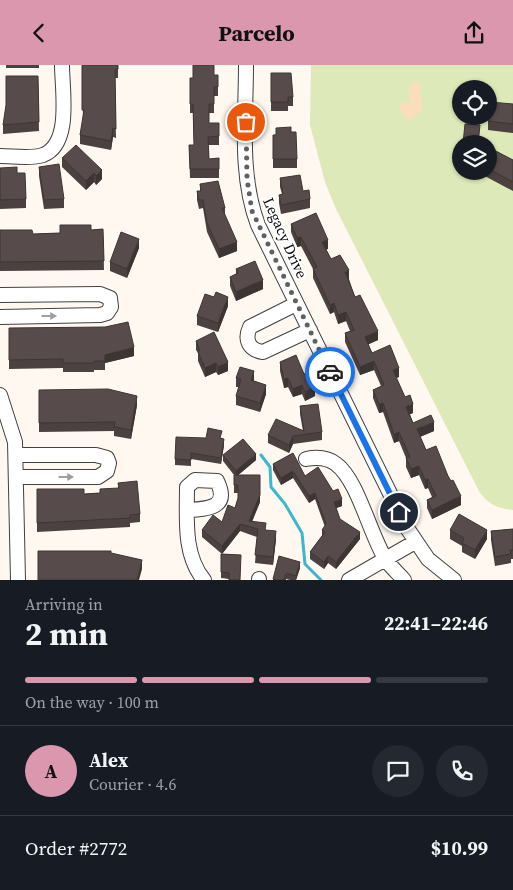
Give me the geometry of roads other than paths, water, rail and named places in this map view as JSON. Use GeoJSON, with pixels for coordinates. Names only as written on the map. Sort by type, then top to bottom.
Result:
{"type":"FeatureCollection","features":[{"type":"Feature","properties":{"kind":"street"},"geometry":{"type":"LineString","coordinates":[[0,156],[42,155],[56,145],[62,131],[62,65]]}},
{"type":"Feature","properties":{"kind":"street","name":"Legacy Drive"},"geometry":{"type":"LineString","coordinates":[[246,65],[247,179],[250,200],[258,225],[415,542],[428,559],[454,580]]}},
{"type":"Feature","properties":{"kind":"street"},"geometry":{"type":"LineString","coordinates":[[0,295],[100,294],[110,299],[111,305],[108,313],[100,315],[0,317]]}},
{"type":"Feature","properties":{"kind":"street"},"geometry":{"type":"LineString","coordinates":[[296,304],[250,327],[247,338],[249,343],[252,348],[263,352],[310,330]]}},
{"type":"Feature","properties":{"kind":"street"},"geometry":{"type":"LineString","coordinates":[[0,395],[12,427],[16,455],[18,580]]}},
{"type":"Feature","properties":{"kind":"street"},"geometry":{"type":"LineString","coordinates":[[16,455],[96,455],[107,458],[109,463],[107,471],[98,477],[17,477]]}},
{"type":"Feature","properties":{"kind":"street"},"geometry":{"type":"LineString","coordinates":[[306,459],[326,459],[336,463],[342,470],[350,482],[386,559],[404,580]]}},
{"type":"Feature","properties":{"kind":"street"},"geometry":{"type":"LineString","coordinates":[[188,510],[187,532],[191,559],[204,580]]}},
{"type":"Feature","properties":{"kind":"street"},"geometry":{"type":"LineString","coordinates":[[349,580],[415,542]]}},
{"type":"Feature","properties":{"kind":"waterway"},"geometry":{"type":"LineString","coordinates":[[261,455],[270,467],[271,487],[285,504],[302,533],[305,564],[321,580]]}}]}
